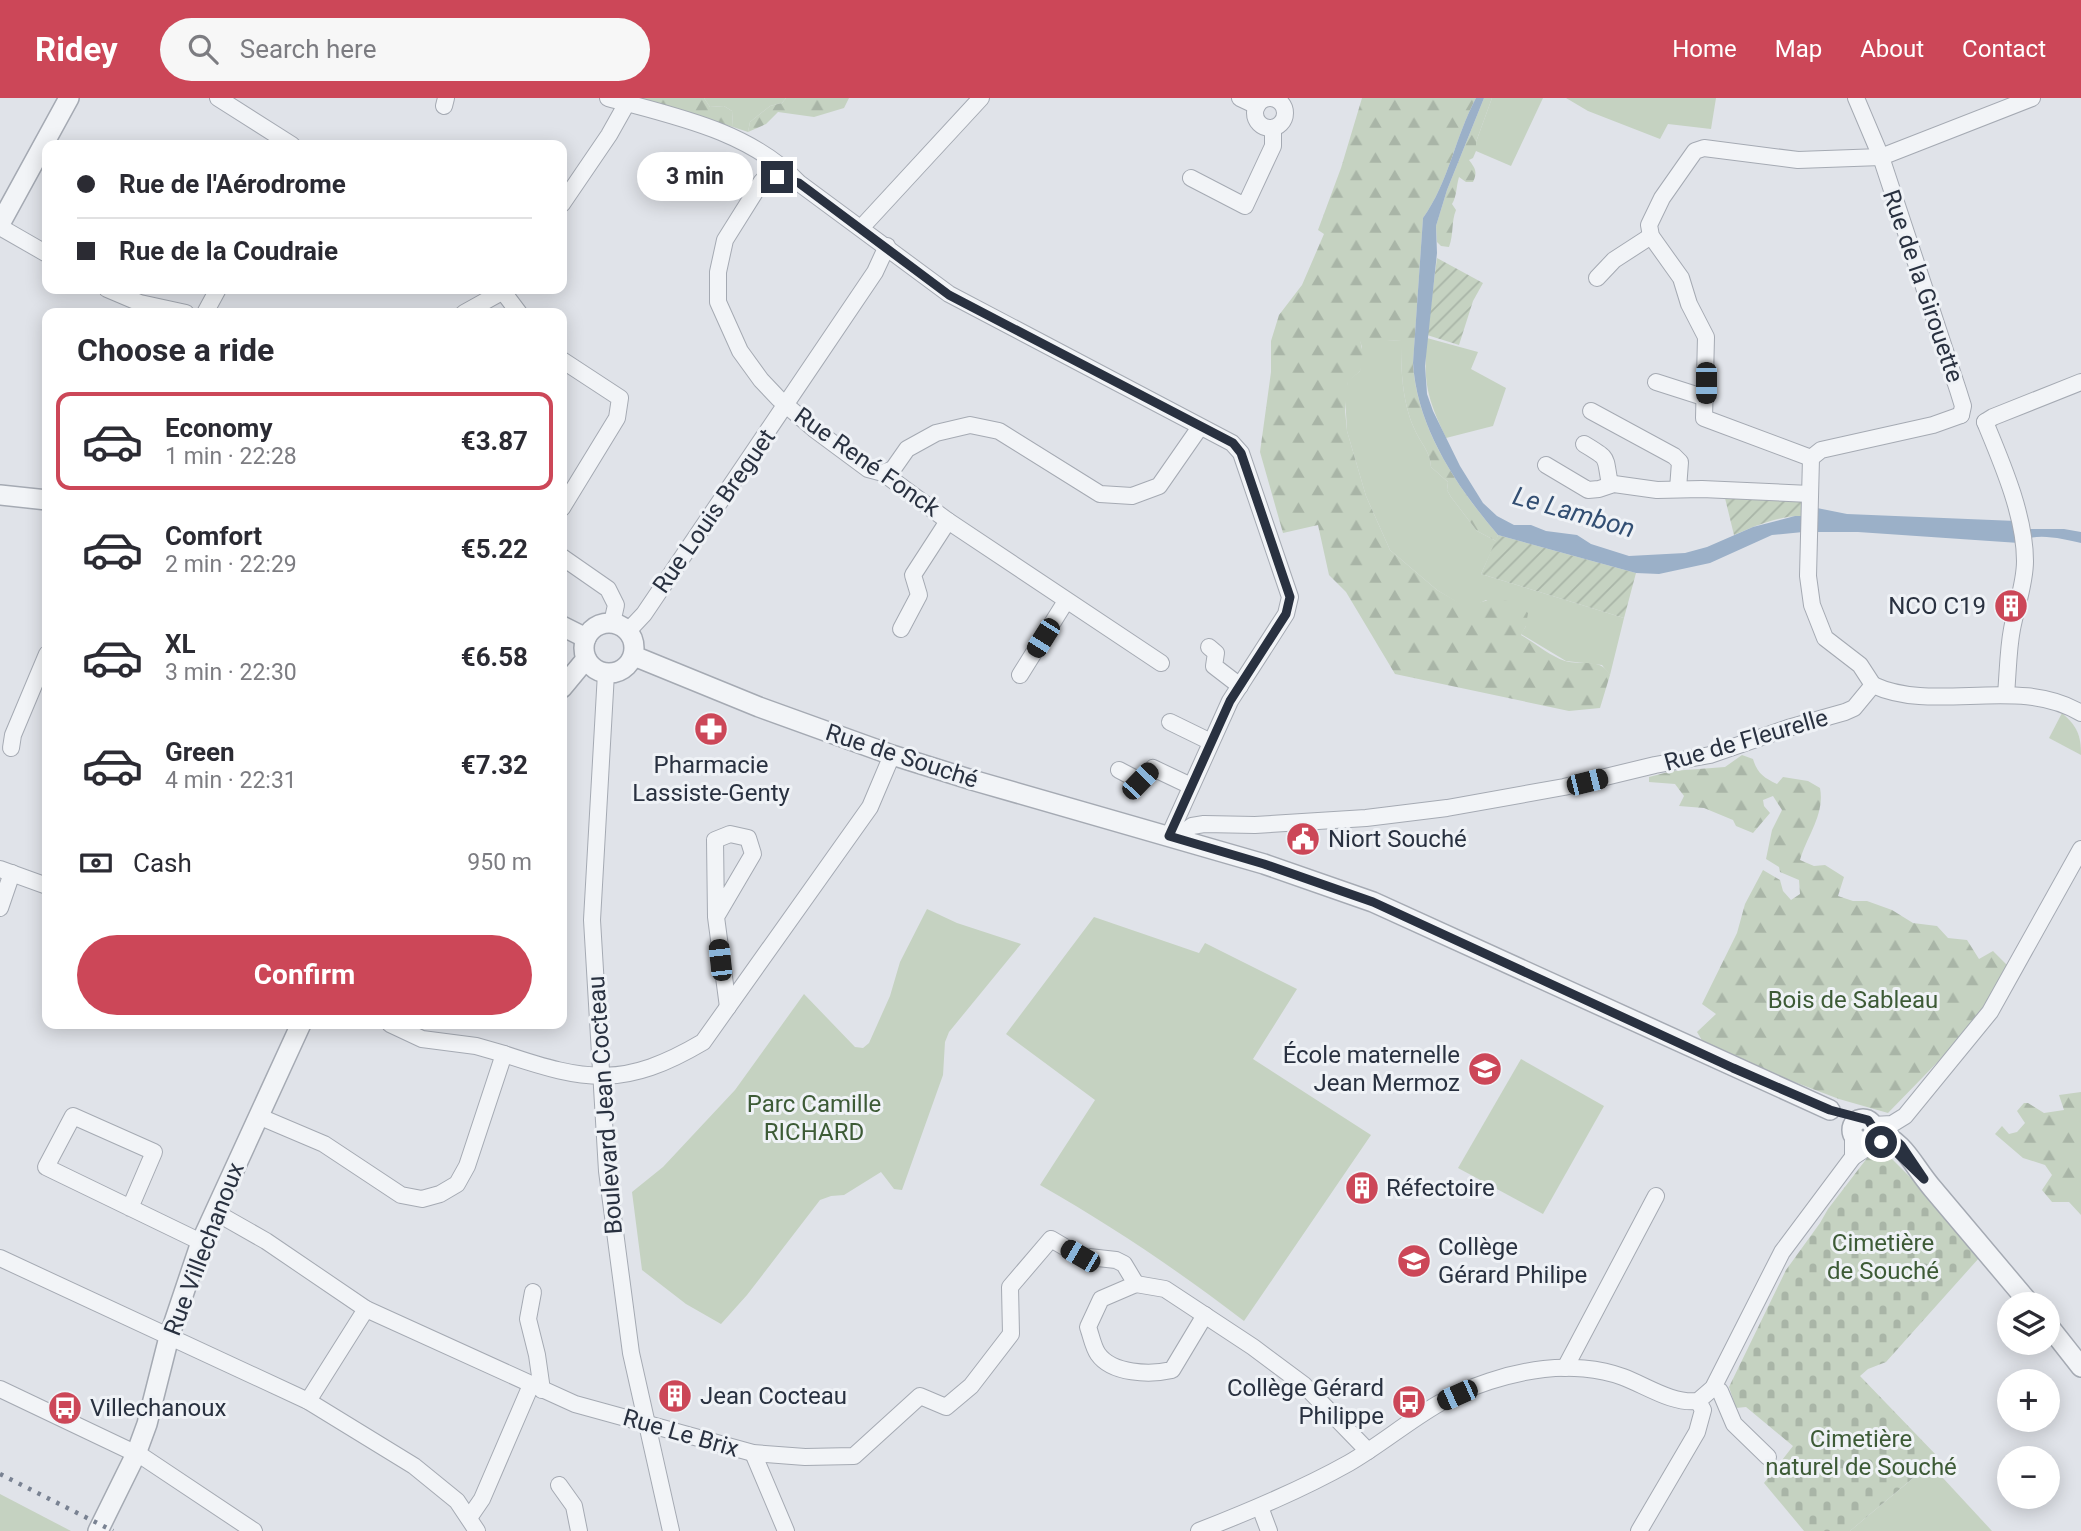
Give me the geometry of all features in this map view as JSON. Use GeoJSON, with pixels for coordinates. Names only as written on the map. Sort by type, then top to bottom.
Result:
{"type":"FeatureCollection","features":[{"type":"Feature","properties":{"kind":"street"},"geometry":{"type":"LineString","coordinates":[[46,140],[69,98]]}},
{"type":"Feature","properties":{"kind":"street"},"geometry":{"type":"LineString","coordinates":[[218,98],[284,140]]}},
{"type":"Feature","properties":{"kind":"street"},"geometry":{"type":"LineString","coordinates":[[608,98],[689,120],[751,148],[784,167],[799,183],[949,295],[1233,443],[1241,453],[1290,597],[1286,614],[1230,701],[1191,786],[1172,837]]}},
{"type":"Feature","properties":{"kind":"street"},"geometry":{"type":"LineString","coordinates":[[861,228],[981,98]]}},
{"type":"Feature","properties":{"kind":"street"},"geometry":{"type":"LineString","coordinates":[[1240,98],[1257,106]]}},
{"type":"Feature","properties":{"kind":"street","name":"Rue de la Girouette"},"geometry":{"type":"LineString","coordinates":[[1856,98],[1881,157],[1963,406],[1961,415]]}},
{"type":"Feature","properties":{"kind":"street"},"geometry":{"type":"LineString","coordinates":[[1811,458],[1704,418],[1706,337],[1689,304],[1681,278],[1651,236],[1649,225],[1662,198],[1695,151],[1704,148],[1798,160],[1881,157],[2032,98]]}},
{"type":"Feature","properties":{"kind":"street"},"geometry":{"type":"LineString","coordinates":[[1276,99],[1283,105],[1285,115],[1281,123],[1273,128],[1259,124],[1255,116],[1257,106],[1263,100],[1276,99]]}},
{"type":"Feature","properties":{"kind":"street"},"geometry":{"type":"LineString","coordinates":[[567,197],[610,135],[627,103]]}},
{"type":"Feature","properties":{"kind":"street"},"geometry":{"type":"LineString","coordinates":[[1191,178],[1245,206],[1273,146],[1273,128]]}},
{"type":"Feature","properties":{"kind":"street"},"geometry":{"type":"LineString","coordinates":[[42,148],[0,226],[42,251]]}},
{"type":"Feature","properties":{"kind":"street"},"geometry":{"type":"LineString","coordinates":[[751,148],[758,157],[762,181],[777,177],[799,183]]}},
{"type":"Feature","properties":{"kind":"street","name":"Rue René Fonck"},"geometry":{"type":"LineString","coordinates":[[762,181],[725,240],[719,272],[718,302],[740,351],[761,380],[786,404],[868,468],[883,473],[948,521],[1161,663]]}},
{"type":"Feature","properties":{"kind":"street"},"geometry":{"type":"LineString","coordinates":[[1597,278],[1614,260],[1651,236]]}},
{"type":"Feature","properties":{"kind":"street","name":"Rue Louis Breguet"},"geometry":{"type":"LineString","coordinates":[[620,627],[644,614],[875,272],[887,247]]}},
{"type":"Feature","properties":{"kind":"street"},"geometry":{"type":"LineString","coordinates":[[118,294],[139,303],[162,308]]}},
{"type":"Feature","properties":{"kind":"street"},"geometry":{"type":"LineString","coordinates":[[473,308],[497,294]]}},
{"type":"Feature","properties":{"kind":"street"},"geometry":{"type":"LineString","coordinates":[[567,363],[620,398],[617,418],[567,500]]}},
{"type":"Feature","properties":{"kind":"street"},"geometry":{"type":"LineString","coordinates":[[1656,382],[1706,398]]}},
{"type":"Feature","properties":{"kind":"street"},"geometry":{"type":"LineString","coordinates":[[1811,458],[1821,450],[1933,425],[1961,415],[1985,422],[2081,382]]}},
{"type":"Feature","properties":{"kind":"street"},"geometry":{"type":"LineString","coordinates":[[1591,411],[1674,456],[1680,466],[1678,489]]}},
{"type":"Feature","properties":{"kind":"street"},"geometry":{"type":"LineString","coordinates":[[1985,422],[2002,463],[2024,545],[2024,578],[2011,631],[2006,694]]}},
{"type":"Feature","properties":{"kind":"street"},"geometry":{"type":"LineString","coordinates":[[883,473],[893,469],[907,449],[936,433],[970,425],[999,431],[1100,494],[1132,496],[1159,486],[1200,427]]}},
{"type":"Feature","properties":{"kind":"street"},"geometry":{"type":"LineString","coordinates":[[1584,444],[1605,457],[1610,484]]}},
{"type":"Feature","properties":{"kind":"street"},"geometry":{"type":"LineString","coordinates":[[1811,458],[1808,590],[1825,638],[1860,665],[1873,685],[1886,691],[1917,694],[2006,694],[2057,703],[2081,713]]}},
{"type":"Feature","properties":{"kind":"street"},"geometry":{"type":"LineString","coordinates":[[1546,465],[1588,490],[1610,484],[1811,501]]}},
{"type":"Feature","properties":{"kind":"street"},"geometry":{"type":"LineString","coordinates":[[0,495],[42,499]]}},
{"type":"Feature","properties":{"kind":"street"},"geometry":{"type":"LineString","coordinates":[[901,629],[919,595],[913,575],[948,521]]}},
{"type":"Feature","properties":{"kind":"street"},"geometry":{"type":"LineString","coordinates":[[567,560],[608,589],[620,627],[635,645],[634,656],[624,669],[606,673],[593,668],[584,651],[586,638],[594,627],[620,627]]}},
{"type":"Feature","properties":{"kind":"street"},"geometry":{"type":"LineString","coordinates":[[1020,675],[1066,601]]}},
{"type":"Feature","properties":{"kind":"street"},"geometry":{"type":"LineString","coordinates":[[567,628],[586,638]]}},
{"type":"Feature","properties":{"kind":"street"},"geometry":{"type":"LineString","coordinates":[[1209,647],[1216,653],[1214,666],[1240,686]]}},
{"type":"Feature","properties":{"kind":"street","name":"Rue de Souché"},"geometry":{"type":"LineString","coordinates":[[634,656],[759,707],[892,755],[1207,847],[1373,902],[1830,1110],[1845,1112],[1863,1134],[1890,1146],[1924,1179],[2020,1292]]}},
{"type":"Feature","properties":{"kind":"street"},"geometry":{"type":"LineString","coordinates":[[567,682],[586,659]]}},
{"type":"Feature","properties":{"kind":"street"},"geometry":{"type":"LineString","coordinates":[[11,748],[13,735],[42,666]]}},
{"type":"Feature","properties":{"kind":"street","name":"Boulevard Jean Cocteau"},"geometry":{"type":"LineString","coordinates":[[606,673],[592,920],[600,1076],[616,1250],[631,1353],[671,1531]]}},
{"type":"Feature","properties":{"kind":"street","name":"Rue de Fleurelle"},"geometry":{"type":"LineString","coordinates":[[1172,837],[1204,824],[1234,825],[1366,818],[1447,808],[1564,787],[1710,755],[1845,712],[1854,708],[1873,685]]}},
{"type":"Feature","properties":{"kind":"street"},"geometry":{"type":"LineString","coordinates":[[1170,722],[1211,742]]}},
{"type":"Feature","properties":{"kind":"street"},"geometry":{"type":"LineString","coordinates":[[401,1029],[422,1039],[476,1046],[545,1068],[600,1076],[639,1073],[671,1061],[703,1042],[729,1007],[870,807],[892,755]]}},
{"type":"Feature","properties":{"kind":"street"},"geometry":{"type":"LineString","coordinates":[[1119,770],[1140,781],[1153,768],[1191,786]]}},
{"type":"Feature","properties":{"kind":"street"},"geometry":{"type":"LineString","coordinates":[[1207,847],[1221,831],[1234,825]]}},
{"type":"Feature","properties":{"kind":"street"},"geometry":{"type":"LineString","coordinates":[[716,917],[752,854],[748,838],[730,834],[715,840],[716,917],[729,1007]]}},
{"type":"Feature","properties":{"kind":"street"},"geometry":{"type":"LineString","coordinates":[[1199,1531],[1322,1478],[1440,1403],[1517,1374],[1565,1368],[1617,1375],[1679,1400],[1698,1401],[1713,1388],[1778,1260],[1863,1134],[1892,1124],[1905,1116],[1990,1012],[2081,849]]}},
{"type":"Feature","properties":{"kind":"street"},"geometry":{"type":"LineString","coordinates":[[0,908],[6,871],[42,884]]}},
{"type":"Feature","properties":{"kind":"street","name":"Rue Villechanoux"},"geometry":{"type":"LineString","coordinates":[[102,1524],[136,1454],[155,1399],[169,1337],[201,1242],[299,1029]]}},
{"type":"Feature","properties":{"kind":"street"},"geometry":{"type":"LineString","coordinates":[[258,1116],[324,1144],[401,1195],[422,1199],[440,1194],[457,1184],[467,1166],[504,1054]]}},
{"type":"Feature","properties":{"kind":"street"},"geometry":{"type":"LineString","coordinates":[[130,1208],[154,1152],[73,1116],[46,1167],[130,1208],[201,1242]]}},
{"type":"Feature","properties":{"kind":"street"},"geometry":{"type":"LineString","coordinates":[[1565,1368],[1656,1196]]}},
{"type":"Feature","properties":{"kind":"street","name":"Rue Le Brix"},"geometry":{"type":"LineString","coordinates":[[215,1212],[266,1241],[366,1309],[537,1387],[575,1404],[753,1453],[854,1457],[919,1396],[946,1408],[971,1386],[1011,1334],[1010,1287],[1051,1239],[1080,1256],[1116,1260],[1124,1264],[1136,1284]]}},
{"type":"Feature","properties":{"kind":"street"},"geometry":{"type":"LineString","coordinates":[[0,1258],[308,1401],[414,1466],[457,1501],[473,1525]]}},
{"type":"Feature","properties":{"kind":"street"},"geometry":{"type":"LineString","coordinates":[[1205,1315],[1172,1370],[1157,1374],[1120,1369],[1098,1354],[1088,1327],[1101,1299],[1136,1284],[1165,1289],[1205,1315],[1304,1385],[1368,1451]]}},
{"type":"Feature","properties":{"kind":"street"},"geometry":{"type":"LineString","coordinates":[[473,1525],[482,1499],[537,1387],[537,1355],[528,1319],[533,1292]]}},
{"type":"Feature","properties":{"kind":"street"},"geometry":{"type":"LineString","coordinates":[[308,1401],[366,1309]]}},
{"type":"Feature","properties":{"kind":"street"},"geometry":{"type":"LineString","coordinates":[[2060,1340],[2081,1367]]}},
{"type":"Feature","properties":{"kind":"street"},"geometry":{"type":"LineString","coordinates":[[1713,1388],[1720,1391],[1734,1424],[1768,1457]]}},
{"type":"Feature","properties":{"kind":"street"},"geometry":{"type":"LineString","coordinates":[[0,1390],[136,1454],[254,1531]]}},
{"type":"Feature","properties":{"kind":"street"},"geometry":{"type":"LineString","coordinates":[[1639,1531],[1697,1432],[1703,1410],[1698,1401]]}},
{"type":"Feature","properties":{"kind":"street"},"geometry":{"type":"LineString","coordinates":[[753,1453],[786,1531]]}},
{"type":"Feature","properties":{"kind":"street"},"geometry":{"type":"LineString","coordinates":[[559,1485],[573,1506],[579,1531]]}},
{"type":"Feature","properties":{"kind":"street"},"geometry":{"type":"LineString","coordinates":[[1260,1507],[1269,1531]]}},
{"type":"Feature","properties":{"kind":"green space"},"geometry":{"type":"Polygon","coordinates":[[[632,98],[704,98],[710,107],[724,106],[732,111],[733,127],[632,98]]]}},
{"type":"Feature","properties":{"kind":"green space"},"geometry":{"type":"Polygon","coordinates":[[[704,98],[786,98],[782,103],[770,106],[750,122],[748,132],[733,127],[732,111],[724,106],[710,107],[704,98]]]}},
{"type":"Feature","properties":{"kind":"green space"},"geometry":{"type":"Polygon","coordinates":[[[786,98],[849,98],[844,108],[814,117],[778,112],[766,124],[748,132],[750,122],[770,106],[782,103],[786,98]]]}},
{"type":"Feature","properties":{"kind":"green space"},"geometry":{"type":"Polygon","coordinates":[[[1362,98],[1476,98],[1439,190],[1423,218],[1413,364],[1416,388],[1431,434],[1454,477],[1498,535],[1496,541],[1477,531],[1451,497],[1447,490],[1448,482],[1431,467],[1429,456],[1414,428],[1407,407],[1401,341],[1360,339],[1364,360],[1360,371],[1348,382],[1345,410],[1347,431],[1366,496],[1390,550],[1437,590],[1468,608],[1491,600],[1514,603],[1528,613],[1521,635],[1559,659],[1596,664],[1606,669],[1610,675],[1600,708],[1569,711],[1395,674],[1346,592],[1329,575],[1318,525],[1283,533],[1260,452],[1271,372],[1271,341],[1279,315],[1302,285],[1324,234],[1318,230],[1341,168],[1362,98]]]}},
{"type":"Feature","properties":{"kind":"green space"},"geometry":{"type":"Polygon","coordinates":[[[1484,98],[1492,98],[1476,142],[1476,151],[1469,160],[1475,170],[1475,179],[1473,182],[1466,182],[1459,177],[1452,204],[1456,210],[1451,242],[1449,247],[1441,246],[1437,242],[1436,226],[1447,190],[1484,98]]]}},
{"type":"Feature","properties":{"kind":"green space"},"geometry":{"type":"Polygon","coordinates":[[[1492,98],[1543,98],[1511,166],[1476,151],[1476,142],[1492,98]]]}},
{"type":"Feature","properties":{"kind":"green space"},"geometry":{"type":"Polygon","coordinates":[[[1566,98],[1716,98],[1711,129],[1668,124],[1660,139],[1588,111],[1566,98]]]}},
{"type":"Feature","properties":{"kind":"green space"},"geometry":{"type":"Polygon","coordinates":[[[1437,258],[1483,283],[1473,301],[1459,345],[1427,335],[1437,258]]]}},
{"type":"Feature","properties":{"kind":"green space"},"geometry":{"type":"Polygon","coordinates":[[[1359,338],[1401,341],[1407,407],[1414,428],[1429,456],[1431,467],[1448,482],[1447,490],[1451,497],[1477,531],[1496,541],[1481,574],[1624,618],[1610,675],[1602,665],[1566,661],[1521,634],[1526,626],[1486,600],[1468,609],[1437,590],[1390,550],[1366,496],[1347,431],[1345,395],[1348,381],[1360,371],[1362,347],[1359,338]]]}},
{"type":"Feature","properties":{"kind":"green space"},"geometry":{"type":"Polygon","coordinates":[[[1427,338],[1478,352],[1471,369],[1506,388],[1493,426],[1446,438],[1428,390],[1427,338]]]}},
{"type":"Feature","properties":{"kind":"green space"},"geometry":{"type":"Polygon","coordinates":[[[1724,494],[1801,501],[1804,516],[1777,519],[1734,535],[1724,494]]]}},
{"type":"Feature","properties":{"kind":"green space"},"geometry":{"type":"Polygon","coordinates":[[[1498,535],[1636,573],[1624,618],[1481,574],[1498,535]]]}},
{"type":"Feature","properties":{"kind":"green space"},"geometry":{"type":"Polygon","coordinates":[[[2062,713],[2077,731],[2081,755],[2049,738],[2062,713]]]}},
{"type":"Feature","properties":{"kind":"green space","name":"Bois de Sableau"},"geometry":{"type":"Polygon","coordinates":[[[1742,755],[1753,759],[1762,774],[1777,784],[1783,777],[1808,781],[1820,788],[1818,816],[1800,860],[1814,866],[1825,865],[1844,877],[1838,896],[1853,901],[1867,901],[1892,910],[1913,923],[1937,926],[1948,938],[1967,940],[1979,959],[1993,951],[2008,966],[1986,1006],[1958,1041],[1888,1113],[1839,1099],[1763,1070],[1703,1042],[1697,1032],[1716,1014],[1702,1004],[1737,933],[1745,904],[1763,870],[1780,880],[1783,891],[1791,900],[1800,894],[1799,880],[1780,872],[1779,867],[1766,859],[1772,830],[1782,810],[1773,796],[1763,800],[1770,813],[1753,833],[1736,826],[1733,820],[1704,808],[1679,806],[1684,796],[1675,784],[1649,782],[1649,777],[1672,771],[1725,767],[1742,755]]]}},
{"type":"Feature","properties":{"kind":"green space","name":"Parc Camille RICHARD"},"geometry":{"type":"Polygon","coordinates":[[[927,909],[957,923],[1021,944],[949,1032],[945,1042],[943,1075],[902,1190],[894,1189],[881,1172],[844,1195],[820,1200],[747,1295],[721,1324],[686,1304],[642,1270],[632,1192],[663,1167],[735,1090],[804,994],[855,1047],[863,1048],[869,1043],[890,996],[900,962],[927,909]]]}},
{"type":"Feature","properties":{"kind":"green space"},"geometry":{"type":"Polygon","coordinates":[[[1094,917],[1199,953],[1205,943],[1297,989],[1253,1059],[1371,1135],[1244,1321],[1145,1250],[1040,1185],[1095,1100],[1006,1034],[1094,917]]]}},
{"type":"Feature","properties":{"kind":"green space"},"geometry":{"type":"Polygon","coordinates":[[[1521,1059],[1604,1106],[1543,1214],[1458,1168],[1521,1059]]]}},
{"type":"Feature","properties":{"kind":"green space"},"geometry":{"type":"Polygon","coordinates":[[[2081,1092],[2081,1215],[2069,1202],[2052,1202],[2042,1190],[2052,1175],[2045,1165],[2023,1158],[1995,1134],[2002,1126],[2009,1134],[2017,1132],[2025,1123],[2017,1111],[2024,1103],[2044,1113],[2064,1110],[2059,1095],[2081,1092]]]}},
{"type":"Feature","properties":{"kind":"green space","name":"Cimetière de Souché"},"geometry":{"type":"Polygon","coordinates":[[[1874,1149],[1881,1153],[1883,1150],[1927,1194],[1979,1258],[1886,1362],[1868,1369],[1860,1376],[1938,1457],[1850,1531],[1804,1531],[1764,1483],[1793,1446],[1746,1407],[1736,1408],[1729,1387],[1786,1270],[1874,1149]]]}},
{"type":"Feature","properties":{"kind":"green space"},"geometry":{"type":"Polygon","coordinates":[[[1930,1464],[1992,1531],[1850,1531],[1930,1464]]]}},
{"type":"Feature","properties":{"kind":"green space"},"geometry":{"type":"Polygon","coordinates":[[[0,1494],[71,1531],[0,1531],[0,1494]]]}},
{"type":"Feature","properties":{"kind":"water"},"geometry":{"type":"Polygon","coordinates":[[[1476,98],[1484,98],[1447,190],[1436,226],[1437,253],[1425,366],[1427,394],[1433,411],[1460,466],[1483,503],[1497,516],[1514,525],[1531,525],[1546,531],[1577,535],[1591,544],[1629,556],[1685,553],[1707,547],[1753,527],[1795,516],[1804,516],[1803,532],[1772,535],[1710,563],[1659,574],[1636,573],[1498,535],[1468,497],[1454,477],[1431,433],[1422,411],[1413,363],[1423,218],[1439,190],[1476,98]]]}},
{"type":"Feature","properties":{"kind":"water"},"geometry":{"type":"Polygon","coordinates":[[[1817,508],[1847,514],[2016,521],[2025,529],[2081,532],[2081,543],[2049,537],[2032,537],[2019,543],[1858,532],[1816,532],[1817,508]]]}},
{"type":"Feature","properties":{"kind":"railway"},"geometry":{"type":"LineString","coordinates":[[0,1474],[113,1531]]}},
{"type":"Feature","properties":{"kind":"place","name":"NCO C19"},"geometry":{"type":"Point","coordinates":[2011,606]}},
{"type":"Feature","properties":{"kind":"place","name":"Pharmacie Lassiste-Genty"},"geometry":{"type":"Point","coordinates":[711,729]}},
{"type":"Feature","properties":{"kind":"place","name":"Niort Souché"},"geometry":{"type":"Point","coordinates":[1303,839]}},
{"type":"Feature","properties":{"kind":"place","name":"École maternelle Jean Mermoz"},"geometry":{"type":"Point","coordinates":[1485,1069]}},
{"type":"Feature","properties":{"kind":"place","name":"Réfectoire"},"geometry":{"type":"Point","coordinates":[1362,1188]}},
{"type":"Feature","properties":{"kind":"place","name":"Collège Gérard Philipe"},"geometry":{"type":"Point","coordinates":[1414,1261]}},
{"type":"Feature","properties":{"kind":"place","name":"Jean Cocteau"},"geometry":{"type":"Point","coordinates":[675,1396]}},
{"type":"Feature","properties":{"kind":"place","name":"Collège Gérard Philippe"},"geometry":{"type":"Point","coordinates":[1409,1402]}},
{"type":"Feature","properties":{"kind":"place","name":"Villechanoux"},"geometry":{"type":"Point","coordinates":[65,1408]}},
{"type":"Feature","properties":{"kind":"route"},"geometry":{"type":"LineString","coordinates":[[777,177],[799,183],[949,295],[1233,443],[1241,453],[1290,597],[1286,614],[1230,701],[1169,836],[1264,864],[1373,902],[1524,969],[1733,1068],[1830,1110],[1868,1120],[1874,1129],[1892,1137],[1901,1145],[1924,1179],[1890,1146],[1881,1142]]}},
{"type":"Feature","properties":{"kind":"water label","name":"Le Lambon"},"geometry":{"type":"Point","coordinates":[1574,512]}},
{"type":"Feature","properties":{"kind":"park label","name":"Cimetière naturel de Souché"},"geometry":{"type":"Point","coordinates":[1861,1453]}}]}
